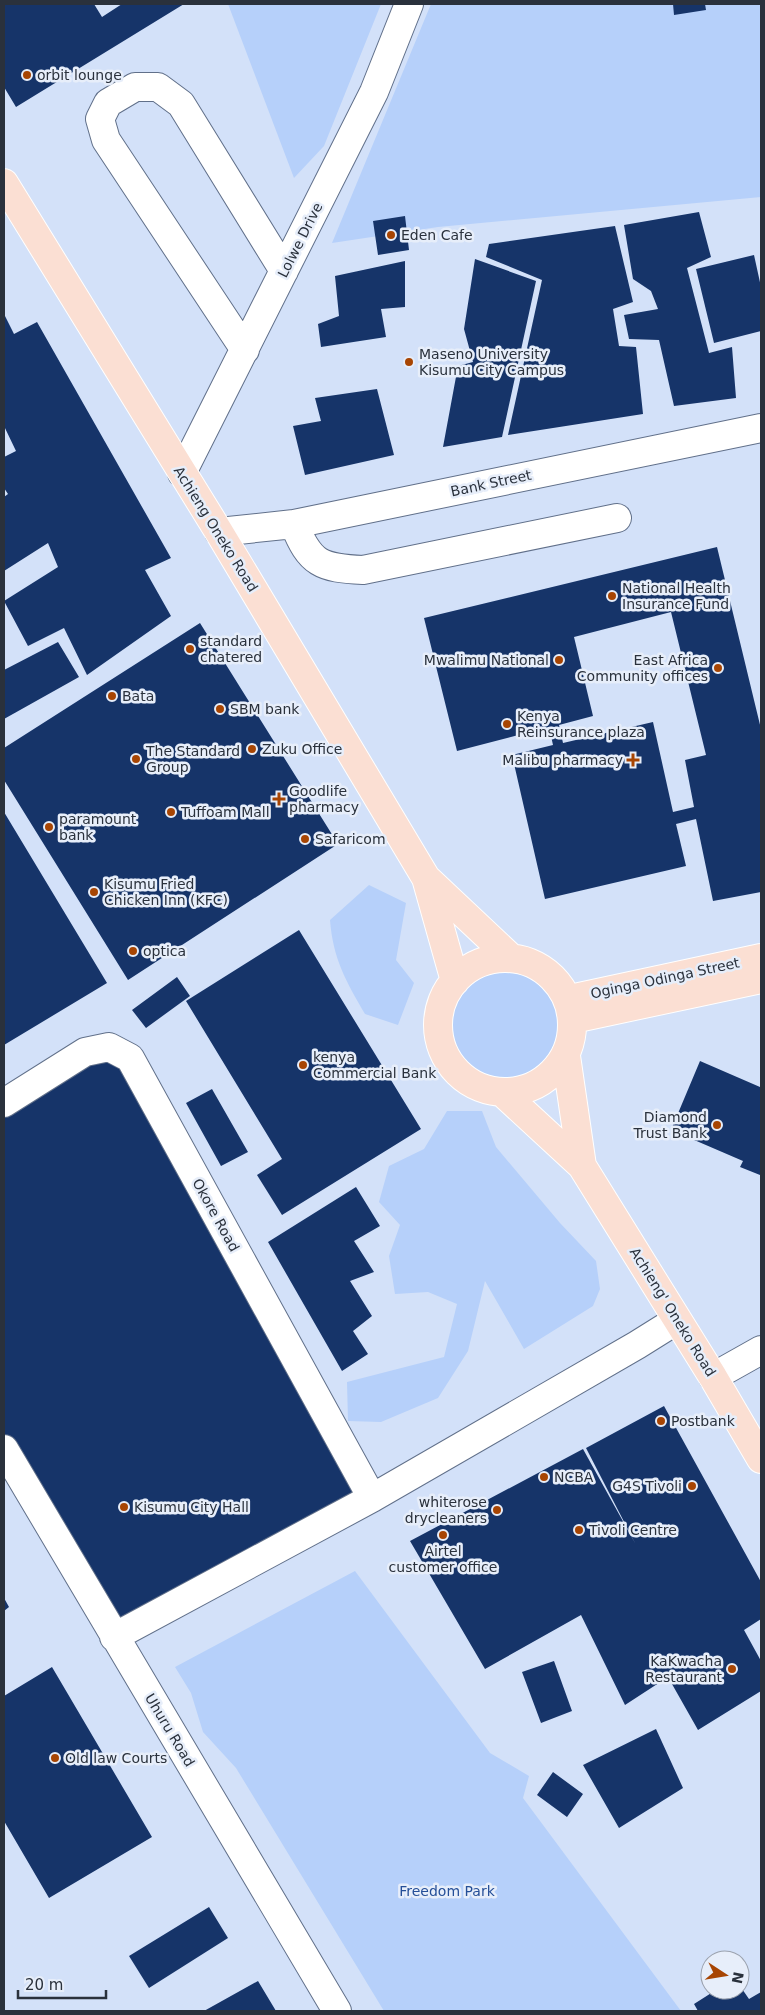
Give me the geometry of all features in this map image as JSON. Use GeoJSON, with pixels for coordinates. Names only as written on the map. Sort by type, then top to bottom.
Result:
{"type":"FeatureCollection","features":[{"type":"Feature","properties":{"kind":"main road","name":"Achieng Oneko Road"},"geometry":{"type":"LineString","coordinates":[[4,183],[10,210],[219,532],[426,878],[455,981]]}},
{"type":"Feature","properties":{"kind":"main road","name":"Achieng Oneko Road"},"geometry":{"type":"LineString","coordinates":[[426,878],[511,958]]}},
{"type":"Feature","properties":{"kind":"main road"},"geometry":{"type":"LineString","coordinates":[[511,958],[532,963],[550,974],[571,1009],[566,1056],[555,1072],[540,1084],[523,1091],[504,1094],[483,1090],[464,1079],[448,1063],[440,1043],[438,1021],[443,999],[455,981],[470,967],[491,959],[511,958]]}},
{"type":"Feature","properties":{"kind":"main road","name":"Oginga Odinga Street"},"geometry":{"type":"LineString","coordinates":[[571,1009],[761,958]]}},
{"type":"Feature","properties":{"kind":"main road","name":"Oginga Odinga Street"},"geometry":{"type":"LineString","coordinates":[[571,1009],[761,979]]}},
{"type":"Feature","properties":{"kind":"main road","name":"Achieng' Oneko Road"},"geometry":{"type":"LineString","coordinates":[[566,1056],[582,1166]]}},
{"type":"Feature","properties":{"kind":"main road","name":"Achieng' Oneko Road"},"geometry":{"type":"LineString","coordinates":[[504,1094],[582,1166],[713,1377],[761,1459]]}},
{"type":"Feature","properties":{"kind":"street","name":"Lolwe Drive"},"geometry":{"type":"LineString","coordinates":[[182,473],[374,92],[409,4]]}},
{"type":"Feature","properties":{"kind":"street"},"geometry":{"type":"LineString","coordinates":[[245,350],[106,140],[100,120],[108,103],[135,87],[158,87],[181,104],[284,271]]}},
{"type":"Feature","properties":{"kind":"street","name":"Bank Street"},"geometry":{"type":"LineString","coordinates":[[219,532],[294,524],[761,428]]}},
{"type":"Feature","properties":{"kind":"street"},"geometry":{"type":"LineString","coordinates":[[294,524],[302,545],[315,561],[336,569],[363,570],[617,518]]}},
{"type":"Feature","properties":{"kind":"street","name":"Okore Road"},"geometry":{"type":"LineString","coordinates":[[4,1103],[85,1052],[109,1048],[130,1058],[372,1498]]}},
{"type":"Feature","properties":{"kind":"street"},"geometry":{"type":"LineString","coordinates":[[114,1637],[372,1498],[629,1350],[677,1320]]}},
{"type":"Feature","properties":{"kind":"street"},"geometry":{"type":"LineString","coordinates":[[713,1377],[761,1350]]}},
{"type":"Feature","properties":{"kind":"street","name":"Uhuru Road"},"geometry":{"type":"LineString","coordinates":[[4,1449],[337,2011]]}},
{"type":"Feature","properties":{"kind":"green space"},"geometry":{"type":"Polygon","coordinates":[[[228,4],[381,4],[324,146],[294,178],[228,4]]]}},
{"type":"Feature","properties":{"kind":"green space"},"geometry":{"type":"Polygon","coordinates":[[[431,4],[761,4],[761,197],[438,227],[332,243],[431,4]]]}},
{"type":"Feature","properties":{"kind":"green space"},"geometry":{"type":"Polygon","coordinates":[[[369,885],[406,903],[396,960],[414,983],[398,1025],[365,1014],[346,980],[334,946],[330,920],[369,885]]]}},
{"type":"Feature","properties":{"kind":"green space"},"geometry":{"type":"Polygon","coordinates":[[[497,963],[527,969],[546,980],[562,1000],[567,1037],[559,1054],[545,1070],[523,1083],[506,1084],[479,1080],[457,1066],[446,1039],[446,1020],[451,1001],[467,977],[497,963]]]}},
{"type":"Feature","properties":{"kind":"green space"},"geometry":{"type":"Polygon","coordinates":[[[447,1111],[482,1111],[496,1147],[560,1223],[596,1261],[600,1289],[593,1306],[524,1349],[485,1281],[468,1351],[438,1398],[381,1422],[348,1421],[347,1382],[444,1357],[457,1304],[428,1292],[395,1294],[389,1256],[400,1225],[379,1202],[389,1166],[424,1149],[447,1111]]]}},
{"type":"Feature","properties":{"kind":"green space","name":"Freedom Park"},"geometry":{"type":"Polygon","coordinates":[[[355,1571],[490,1753],[529,1776],[523,1798],[681,2011],[384,2011],[236,1768],[203,1732],[191,1693],[175,1667],[355,1571]]]}},
{"type":"Feature","properties":{"kind":"building"},"geometry":{"type":"Polygon","coordinates":[[[4,4],[94,4],[102,17],[122,4],[184,4],[16,107],[4,87],[4,4]]]}},
{"type":"Feature","properties":{"kind":"building"},"geometry":{"type":"Polygon","coordinates":[[[673,4],[705,4],[706,10],[674,15],[673,4]]]}},
{"type":"Feature","properties":{"kind":"building"},"geometry":{"type":"Polygon","coordinates":[[[699,212],[711,257],[687,268],[709,353],[732,347],[736,398],[674,406],[659,340],[629,339],[624,315],[658,309],[651,291],[633,279],[624,225],[699,212]]]}},
{"type":"Feature","properties":{"kind":"building","name":"Eden Cafe"},"geometry":{"type":"Polygon","coordinates":[[[405,216],[409,250],[378,255],[373,221],[405,216]]]}},
{"type":"Feature","properties":{"kind":"building"},"geometry":{"type":"Polygon","coordinates":[[[615,226],[633,302],[613,309],[619,346],[636,347],[643,414],[508,435],[542,280],[486,257],[489,244],[615,226]]]}},
{"type":"Feature","properties":{"kind":"building"},"geometry":{"type":"Polygon","coordinates":[[[754,255],[761,287],[761,331],[714,343],[696,269],[754,255]]]}},
{"type":"Feature","properties":{"kind":"building"},"geometry":{"type":"Polygon","coordinates":[[[475,259],[536,281],[502,437],[443,447],[458,366],[473,362],[464,329],[475,259]]]}},
{"type":"Feature","properties":{"kind":"building"},"geometry":{"type":"Polygon","coordinates":[[[405,261],[405,307],[381,309],[386,337],[321,347],[318,324],[339,316],[335,276],[405,261]]]}},
{"type":"Feature","properties":{"kind":"building"},"geometry":{"type":"Polygon","coordinates":[[[4,314],[14,334],[37,322],[171,558],[145,570],[171,616],[87,675],[64,628],[28,646],[4,601],[58,567],[48,543],[4,571],[4,497],[8,494],[4,488],[4,457],[16,451],[4,426],[4,314]]]}},
{"type":"Feature","properties":{"kind":"building"},"geometry":{"type":"Polygon","coordinates":[[[377,389],[394,455],[305,475],[293,426],[321,421],[315,398],[377,389]]]}},
{"type":"Feature","properties":{"kind":"building","name":"Kenya Reinsurance plaza"},"geometry":{"type":"Polygon","coordinates":[[[717,547],[761,729],[761,892],[713,901],[696,819],[676,824],[686,866],[545,899],[512,755],[553,745],[549,727],[457,751],[424,618],[717,547]],[[671,612],[574,637],[593,716],[559,725],[563,743],[653,722],[673,812],[694,807],[685,760],[706,755],[671,612]]]}},
{"type":"Feature","properties":{"kind":"building","name":"Tuffoam Mall"},"geometry":{"type":"Polygon","coordinates":[[[200,623],[338,844],[128,980],[4,780],[4,748],[200,623]]]}},
{"type":"Feature","properties":{"kind":"building"},"geometry":{"type":"Polygon","coordinates":[[[58,642],[79,677],[4,719],[4,670],[58,642]]]}},
{"type":"Feature","properties":{"kind":"building"},"geometry":{"type":"Polygon","coordinates":[[[4,812],[107,983],[4,1045],[4,812]]]}},
{"type":"Feature","properties":{"kind":"building","name":"kenya Commercial Bank"},"geometry":{"type":"Polygon","coordinates":[[[299,930],[421,1129],[282,1215],[257,1175],[282,1159],[186,1001],[299,930]]]}},
{"type":"Feature","properties":{"kind":"building"},"geometry":{"type":"Polygon","coordinates":[[[177,977],[190,996],[146,1028],[132,1010],[177,977]]]}},
{"type":"Feature","properties":{"kind":"building"},"geometry":{"type":"Polygon","coordinates":[[[109,1047],[372,1498],[114,1637],[4,1462],[4,1109],[109,1047]]]}},
{"type":"Feature","properties":{"kind":"building"},"geometry":{"type":"Polygon","coordinates":[[[700,1061],[760,1087],[760,1175],[740,1167],[743,1161],[671,1130],[700,1061]]]}},
{"type":"Feature","properties":{"kind":"building"},"geometry":{"type":"Polygon","coordinates":[[[212,1089],[248,1152],[221,1166],[186,1103],[212,1089]]]}},
{"type":"Feature","properties":{"kind":"building"},"geometry":{"type":"Polygon","coordinates":[[[356,1187],[380,1226],[354,1241],[374,1272],[350,1281],[372,1316],[353,1331],[368,1354],[342,1371],[268,1242],[356,1187]]]}},
{"type":"Feature","properties":{"kind":"building"},"geometry":{"type":"Polygon","coordinates":[[[664,1406],[761,1582],[761,1619],[744,1630],[761,1661],[761,1691],[698,1730],[668,1677],[625,1705],[581,1615],[485,1669],[410,1541],[583,1449],[635,1543],[586,1448],[664,1406]]]}},
{"type":"Feature","properties":{"kind":"building"},"geometry":{"type":"Polygon","coordinates":[[[4,1598],[9,1607],[4,1611],[4,1598]]]}},
{"type":"Feature","properties":{"kind":"building"},"geometry":{"type":"Polygon","coordinates":[[[554,1661],[572,1711],[541,1723],[522,1672],[554,1661]]]}},
{"type":"Feature","properties":{"kind":"building","name":"Old law Courts"},"geometry":{"type":"Polygon","coordinates":[[[52,1667],[152,1837],[49,1898],[4,1821],[4,1696],[52,1667]]]}},
{"type":"Feature","properties":{"kind":"building"},"geometry":{"type":"Polygon","coordinates":[[[656,1729],[683,1788],[619,1828],[583,1765],[656,1729]]]}},
{"type":"Feature","properties":{"kind":"building"},"geometry":{"type":"Polygon","coordinates":[[[553,1772],[583,1794],[567,1817],[537,1795],[553,1772]]]}},
{"type":"Feature","properties":{"kind":"building"},"geometry":{"type":"Polygon","coordinates":[[[209,1907],[228,1938],[149,1988],[129,1956],[209,1907]]]}},
{"type":"Feature","properties":{"kind":"building"},"geometry":{"type":"Polygon","coordinates":[[[258,1981],[276,2011],[204,2011],[258,1981]]]}},
{"type":"Feature","properties":{"kind":"building"},"geometry":{"type":"Polygon","coordinates":[[[761,1992],[761,2011],[698,2011],[694,2004],[700,2000],[750,2000],[761,1992]]]}},
{"type":"Feature","properties":{"kind":"place","name":"orbit lounge"},"geometry":{"type":"Point","coordinates":[27,75]}},
{"type":"Feature","properties":{"kind":"place","name":"Eden Cafe"},"geometry":{"type":"Point","coordinates":[391,235]}},
{"type":"Feature","properties":{"kind":"place","name":"Maseno University Kisumu City Campus"},"geometry":{"type":"Point","coordinates":[409,362]}},
{"type":"Feature","properties":{"kind":"place","name":"National Health Insurance Fund"},"geometry":{"type":"Point","coordinates":[612,596]}},
{"type":"Feature","properties":{"kind":"place","name":"standard chatered"},"geometry":{"type":"Point","coordinates":[190,649]}},
{"type":"Feature","properties":{"kind":"place","name":"Mwalimu National"},"geometry":{"type":"Point","coordinates":[559,660]}},
{"type":"Feature","properties":{"kind":"place","name":"East Africa Community offices"},"geometry":{"type":"Point","coordinates":[718,668]}},
{"type":"Feature","properties":{"kind":"place","name":"Bata"},"geometry":{"type":"Point","coordinates":[112,696]}},
{"type":"Feature","properties":{"kind":"place","name":"SBM bank"},"geometry":{"type":"Point","coordinates":[220,709]}},
{"type":"Feature","properties":{"kind":"place","name":"Kenya Reinsurance plaza"},"geometry":{"type":"Point","coordinates":[507,724]}},
{"type":"Feature","properties":{"kind":"place","name":"Zuku Office"},"geometry":{"type":"Point","coordinates":[252,749]}},
{"type":"Feature","properties":{"kind":"place","name":"The Standard Group"},"geometry":{"type":"Point","coordinates":[136,759]}},
{"type":"Feature","properties":{"kind":"place","name":"Malibu pharmacy"},"geometry":{"type":"Point","coordinates":[633,760]}},
{"type":"Feature","properties":{"kind":"place","name":"Goodlife pharmacy"},"geometry":{"type":"Point","coordinates":[279,799]}},
{"type":"Feature","properties":{"kind":"place","name":"Tuffoam Mall"},"geometry":{"type":"Point","coordinates":[171,812]}},
{"type":"Feature","properties":{"kind":"place","name":"paramount bank"},"geometry":{"type":"Point","coordinates":[49,827]}},
{"type":"Feature","properties":{"kind":"place","name":"Safaricom"},"geometry":{"type":"Point","coordinates":[305,839]}},
{"type":"Feature","properties":{"kind":"place","name":"Kisumu Fried Chicken Inn (KFC)"},"geometry":{"type":"Point","coordinates":[94,892]}},
{"type":"Feature","properties":{"kind":"place","name":"optica"},"geometry":{"type":"Point","coordinates":[133,951]}},
{"type":"Feature","properties":{"kind":"place","name":"kenya Commercial Bank"},"geometry":{"type":"Point","coordinates":[303,1065]}},
{"type":"Feature","properties":{"kind":"place","name":"Diamond Trust Bank"},"geometry":{"type":"Point","coordinates":[717,1125]}},
{"type":"Feature","properties":{"kind":"place","name":"Postbank"},"geometry":{"type":"Point","coordinates":[661,1421]}},
{"type":"Feature","properties":{"kind":"place","name":"NCBA"},"geometry":{"type":"Point","coordinates":[544,1477]}},
{"type":"Feature","properties":{"kind":"place","name":"G4S Tivoli"},"geometry":{"type":"Point","coordinates":[692,1486]}},
{"type":"Feature","properties":{"kind":"place","name":"Kisumu City Hall"},"geometry":{"type":"Point","coordinates":[124,1507]}},
{"type":"Feature","properties":{"kind":"place","name":"whiterose drycleaners"},"geometry":{"type":"Point","coordinates":[497,1510]}},
{"type":"Feature","properties":{"kind":"place","name":"Tivoli Centre"},"geometry":{"type":"Point","coordinates":[579,1530]}},
{"type":"Feature","properties":{"kind":"place","name":"Airtel customer office"},"geometry":{"type":"Point","coordinates":[443,1535]}},
{"type":"Feature","properties":{"kind":"place","name":"KaKwacha Restaurant"},"geometry":{"type":"Point","coordinates":[732,1669]}},
{"type":"Feature","properties":{"kind":"place","name":"Old law Courts"},"geometry":{"type":"Point","coordinates":[55,1758]}}]}
